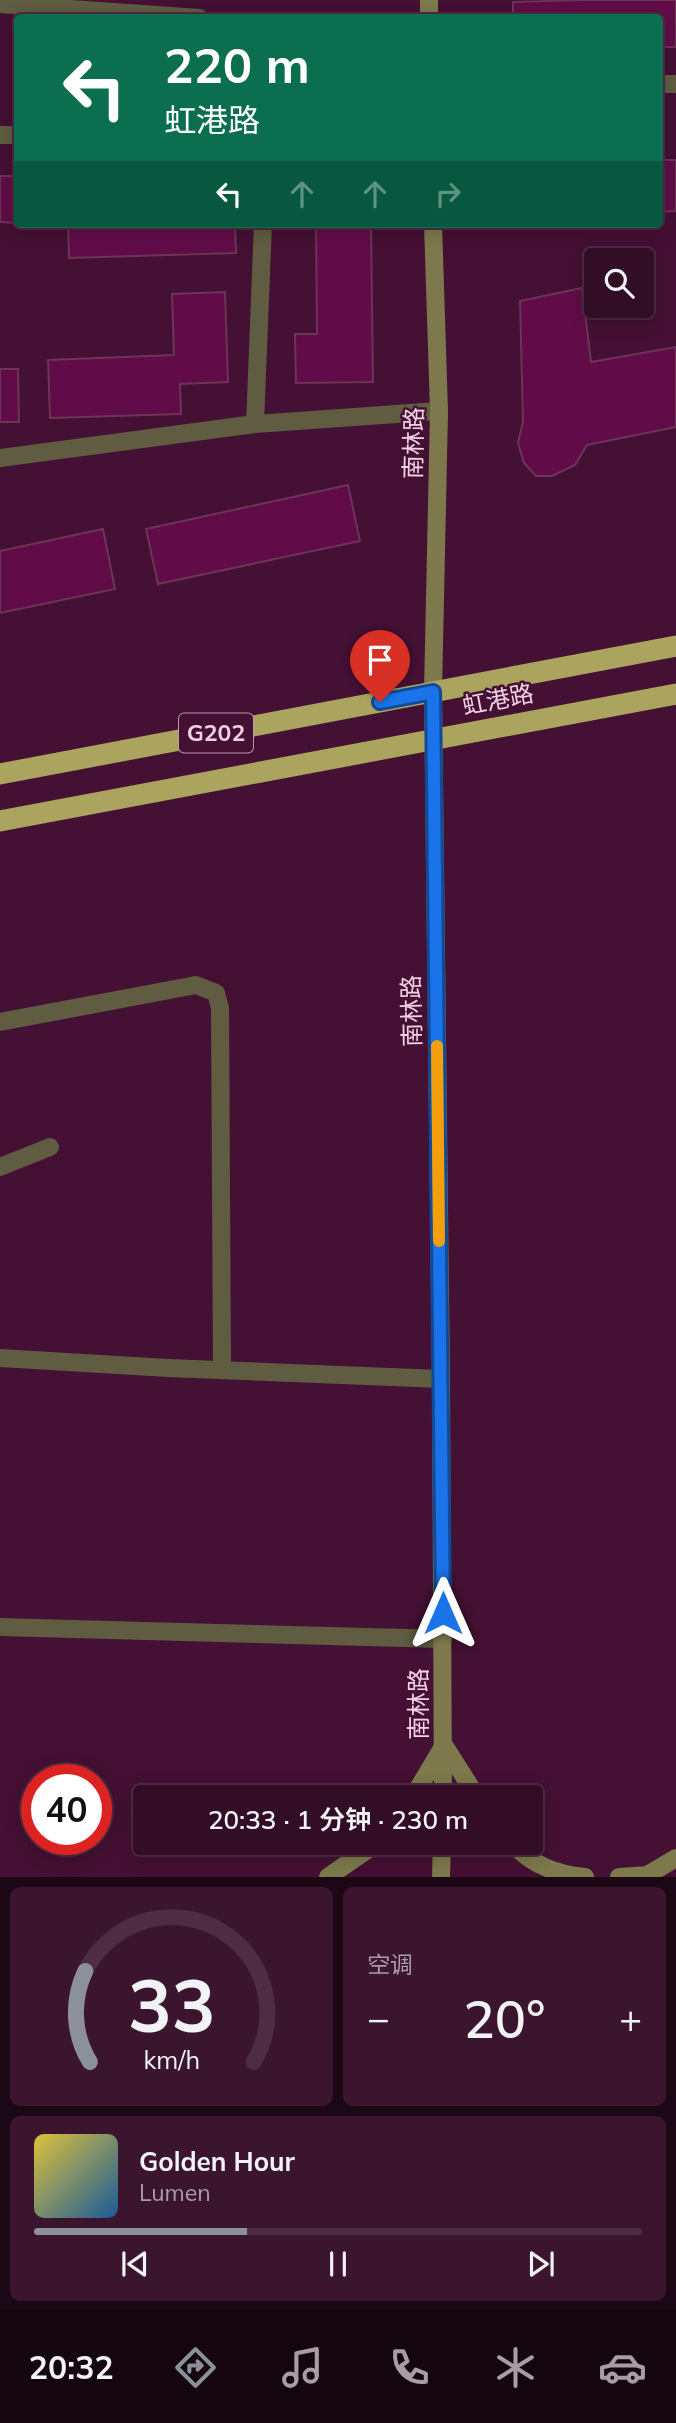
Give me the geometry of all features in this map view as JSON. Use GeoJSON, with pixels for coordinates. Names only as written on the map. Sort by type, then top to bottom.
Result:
{"type":"FeatureCollection","features":[{"type":"Feature","properties":{"kind":"highway","name":"虹港路"},"geometry":{"type":"LineString","coordinates":[[0,774],[676,646]]}},
{"type":"Feature","properties":{"kind":"highway","name":"虹港路"},"geometry":{"type":"LineString","coordinates":[[0,821],[676,694]]}},
{"type":"Feature","properties":{"kind":"street"},"geometry":{"type":"LineString","coordinates":[[0,4],[142,14]]}},
{"type":"Feature","properties":{"kind":"street"},"geometry":{"type":"LineString","coordinates":[[255,424],[263,228]]}},
{"type":"Feature","properties":{"kind":"street","name":"南林路"},"geometry":{"type":"LineString","coordinates":[[433,228],[439,411],[433,739],[443,1785]]}},
{"type":"Feature","properties":{"kind":"street"},"geometry":{"type":"LineString","coordinates":[[0,457],[255,424],[439,411]]}},
{"type":"Feature","properties":{"kind":"street"},"geometry":{"type":"LineString","coordinates":[[0,1022],[196,985],[216,993],[220,1008],[222,1370]]}},
{"type":"Feature","properties":{"kind":"street"},"geometry":{"type":"LineString","coordinates":[[0,1167],[50,1147]]}},
{"type":"Feature","properties":{"kind":"street"},"geometry":{"type":"LineString","coordinates":[[0,1358],[441,1379]]}},
{"type":"Feature","properties":{"kind":"street"},"geometry":{"type":"LineString","coordinates":[[0,1627],[443,1639]]}},
{"type":"Feature","properties":{"kind":"street"},"geometry":{"type":"LineString","coordinates":[[420,1785],[444,1745],[469,1785]]}},
{"type":"Feature","properties":{"kind":"street"},"geometry":{"type":"LineString","coordinates":[[328,1877],[360,1855]]}},
{"type":"Feature","properties":{"kind":"street"},"geometry":{"type":"LineString","coordinates":[[441,1877],[442,1855]]}},
{"type":"Feature","properties":{"kind":"street"},"geometry":{"type":"LineString","coordinates":[[523,1855],[559,1874],[584,1877]]}},
{"type":"Feature","properties":{"kind":"street"},"geometry":{"type":"LineString","coordinates":[[619,1877],[646,1876],[676,1858]]}},
{"type":"Feature","properties":{"kind":"building"},"geometry":{"type":"Polygon","coordinates":[[[676,0],[676,47],[663,47],[663,14],[513,14],[513,2],[676,0]]]}},
{"type":"Feature","properties":{"kind":"building"},"geometry":{"type":"Polygon","coordinates":[[[663,160],[676,160],[676,211],[663,212],[663,160]]]}},
{"type":"Feature","properties":{"kind":"building"},"geometry":{"type":"Polygon","coordinates":[[[0,176],[14,176],[14,223],[0,222],[0,176]]]}},
{"type":"Feature","properties":{"kind":"building"},"geometry":{"type":"Polygon","coordinates":[[[68,228],[235,228],[236,253],[69,258],[68,228]]]}},
{"type":"Feature","properties":{"kind":"building"},"geometry":{"type":"Polygon","coordinates":[[[316,228],[371,228],[373,382],[296,383],[295,334],[317,334],[316,228]]]}},
{"type":"Feature","properties":{"kind":"building"},"geometry":{"type":"Polygon","coordinates":[[[582,288],[591,362],[676,347],[676,427],[587,445],[575,465],[552,476],[536,476],[524,463],[518,443],[523,422],[520,301],[582,288]]]}},
{"type":"Feature","properties":{"kind":"building"},"geometry":{"type":"Polygon","coordinates":[[[225,292],[228,382],[180,384],[181,414],[50,418],[48,360],[174,355],[172,294],[225,292]]]}},
{"type":"Feature","properties":{"kind":"building"},"geometry":{"type":"Polygon","coordinates":[[[0,369],[18,369],[19,422],[0,422],[0,369]]]}},
{"type":"Feature","properties":{"kind":"building"},"geometry":{"type":"Polygon","coordinates":[[[348,485],[360,541],[158,584],[146,529],[348,485]]]}},
{"type":"Feature","properties":{"kind":"building"},"geometry":{"type":"Polygon","coordinates":[[[103,529],[115,589],[0,613],[0,551],[103,529]]]}},
{"type":"Feature","properties":{"kind":"slow traffic"},"geometry":{"type":"LineString","coordinates":[[437,1046],[439,1241]]}},
{"type":"Feature","properties":{"kind":"route"},"geometry":{"type":"LineString","coordinates":[[380,702],[433,692],[443,1613]]}}]}
